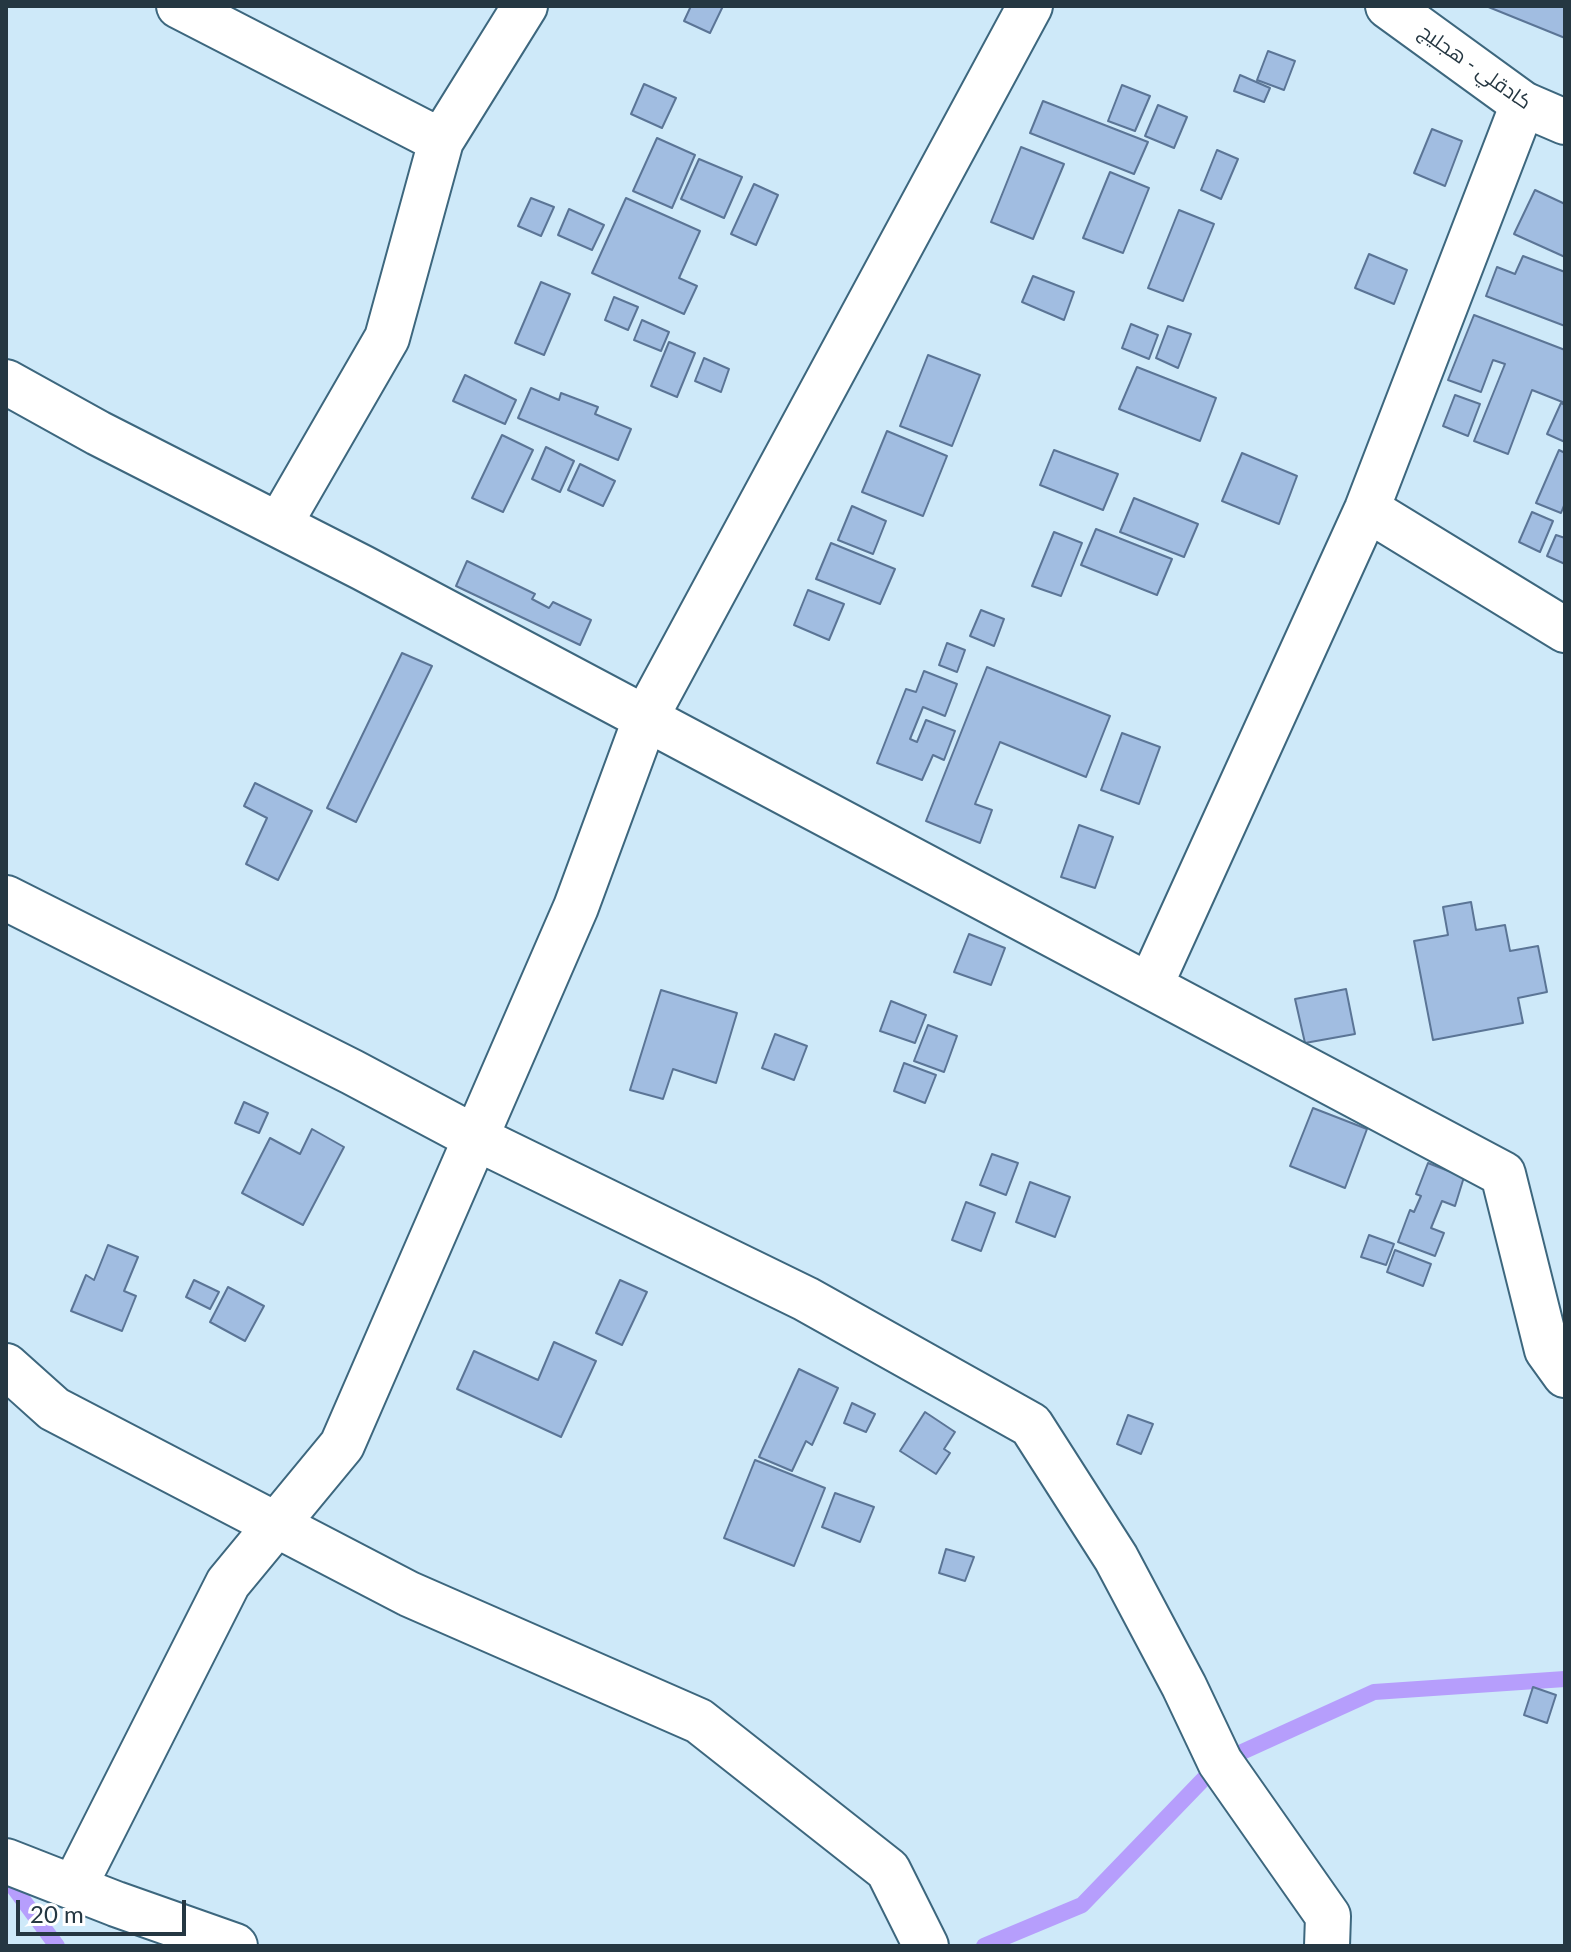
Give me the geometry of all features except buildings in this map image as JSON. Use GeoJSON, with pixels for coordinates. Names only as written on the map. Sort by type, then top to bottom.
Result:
{"type":"FeatureCollection","features":[{"type":"Feature","properties":{"kind":"street"},"geometry":{"type":"LineString","coordinates":[[179,6],[441,141]]}},
{"type":"Feature","properties":{"kind":"street"},"geometry":{"type":"LineString","coordinates":[[279,525],[387,338],[441,141],[525,6]]}},
{"type":"Feature","properties":{"kind":"street"},"geometry":{"type":"LineString","coordinates":[[74,1887],[228,1583],[342,1445],[576,907],[646,717],[1030,6]]}},
{"type":"Feature","properties":{"kind":"street","name":"كادقلي - هجليج"},"geometry":{"type":"LineString","coordinates":[[1388,6],[1523,104],[1565,122]]}},
{"type":"Feature","properties":{"kind":"street"},"geometry":{"type":"LineString","coordinates":[[1150,986],[1367,509],[1523,104]]}},
{"type":"Feature","properties":{"kind":"street"},"geometry":{"type":"LineString","coordinates":[[6,382],[98,433],[646,717],[1503,1174],[1547,1350],[1565,1375]]}},
{"type":"Feature","properties":{"kind":"street"},"geometry":{"type":"LineString","coordinates":[[1367,509],[1565,630]]}},
{"type":"Feature","properties":{"kind":"street"},"geometry":{"type":"LineString","coordinates":[[6,898],[476,1138],[806,1299],[1031,1425],[1116,1558],[1184,1686],[1220,1762],[1328,1916],[1327,1946]]}},
{"type":"Feature","properties":{"kind":"street"},"geometry":{"type":"LineString","coordinates":[[6,1366],[54,1409],[409,1594],[699,1721],[888,1870],[926,1946]]}},
{"type":"Feature","properties":{"kind":"street"},"geometry":{"type":"LineString","coordinates":[[6,1861],[235,1946]]}},
{"type":"Feature","properties":{"kind":"waterway"},"geometry":{"type":"LineString","coordinates":[[984,1946],[1082,1905],[1220,1762],[1374,1692],[1565,1679]]}},
{"type":"Feature","properties":{"kind":"waterway"},"geometry":{"type":"LineString","coordinates":[[6,1877],[57,1946]]}}]}
